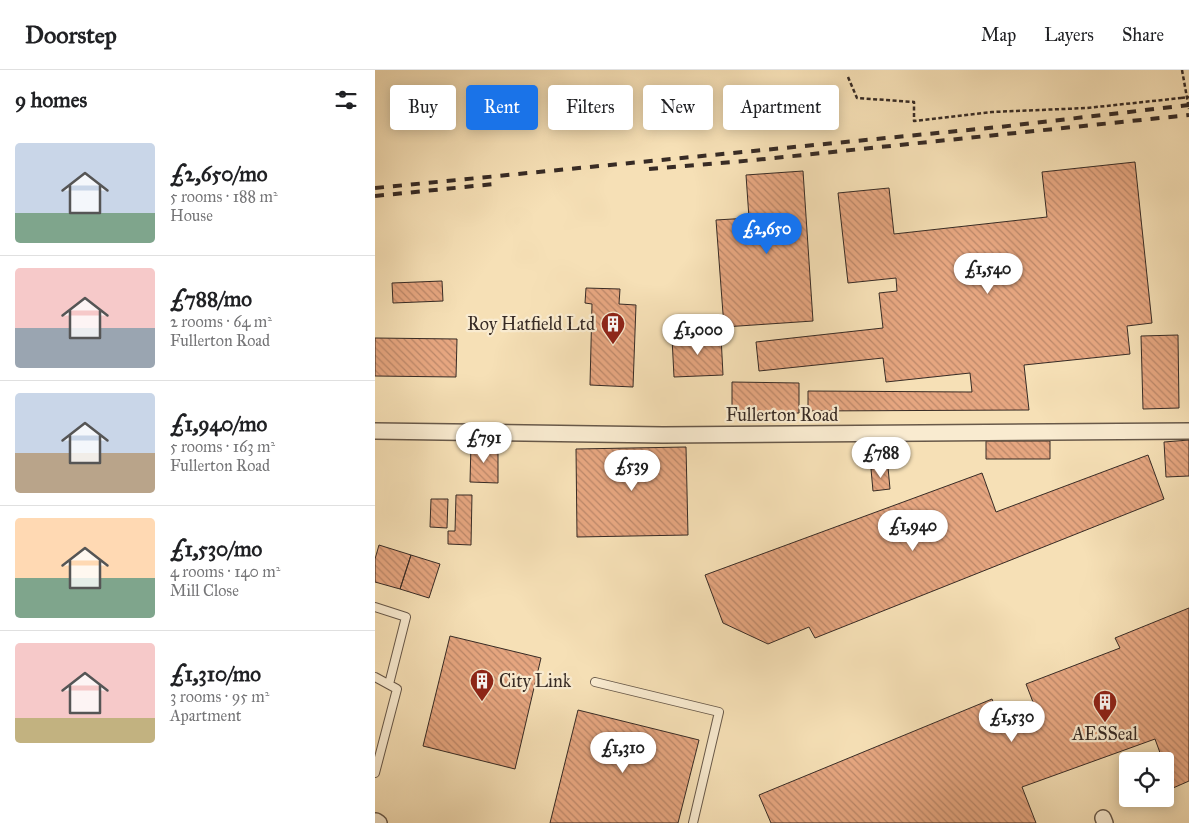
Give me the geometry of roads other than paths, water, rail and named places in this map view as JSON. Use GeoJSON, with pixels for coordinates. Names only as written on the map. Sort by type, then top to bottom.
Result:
{"type":"FeatureCollection","features":[{"type":"Feature","properties":{"kind":"street","name":"Fullerton Road"},"geometry":{"type":"LineString","coordinates":[[375,430],[663,435],[1189,431]]}},
{"type":"Feature","properties":{"kind":"street"},"geometry":{"type":"LineString","coordinates":[[375,820],[379,823]]}},
{"type":"Feature","properties":{"kind":"lane"},"geometry":{"type":"LineString","coordinates":[[375,608],[406,617],[389,684]]}},
{"type":"Feature","properties":{"kind":"lane"},"geometry":{"type":"LineString","coordinates":[[375,677],[397,689],[375,773]]}},
{"type":"Feature","properties":{"kind":"lane"},"geometry":{"type":"LineString","coordinates":[[595,682],[719,712],[693,823]]}},
{"type":"Feature","properties":{"kind":"railway"},"geometry":{"type":"LineString","coordinates":[[375,188],[999,127],[1189,105]]}},
{"type":"Feature","properties":{"kind":"railway"},"geometry":{"type":"LineString","coordinates":[[649,169],[755,160],[1189,115]]}},
{"type":"Feature","properties":{"kind":"railway"},"geometry":{"type":"LineString","coordinates":[[375,196],[494,184]]}},
{"type":"Feature","properties":{"kind":"place","name":"Roy Hatfield Ltd"},"geometry":{"type":"Point","coordinates":[613,345]}},
{"type":"Feature","properties":{"kind":"place","name":"City Link"},"geometry":{"type":"Point","coordinates":[482,702]}},
{"type":"Feature","properties":{"kind":"place","name":"AESSeal"},"geometry":{"type":"Point","coordinates":[1105,723]}}]}
